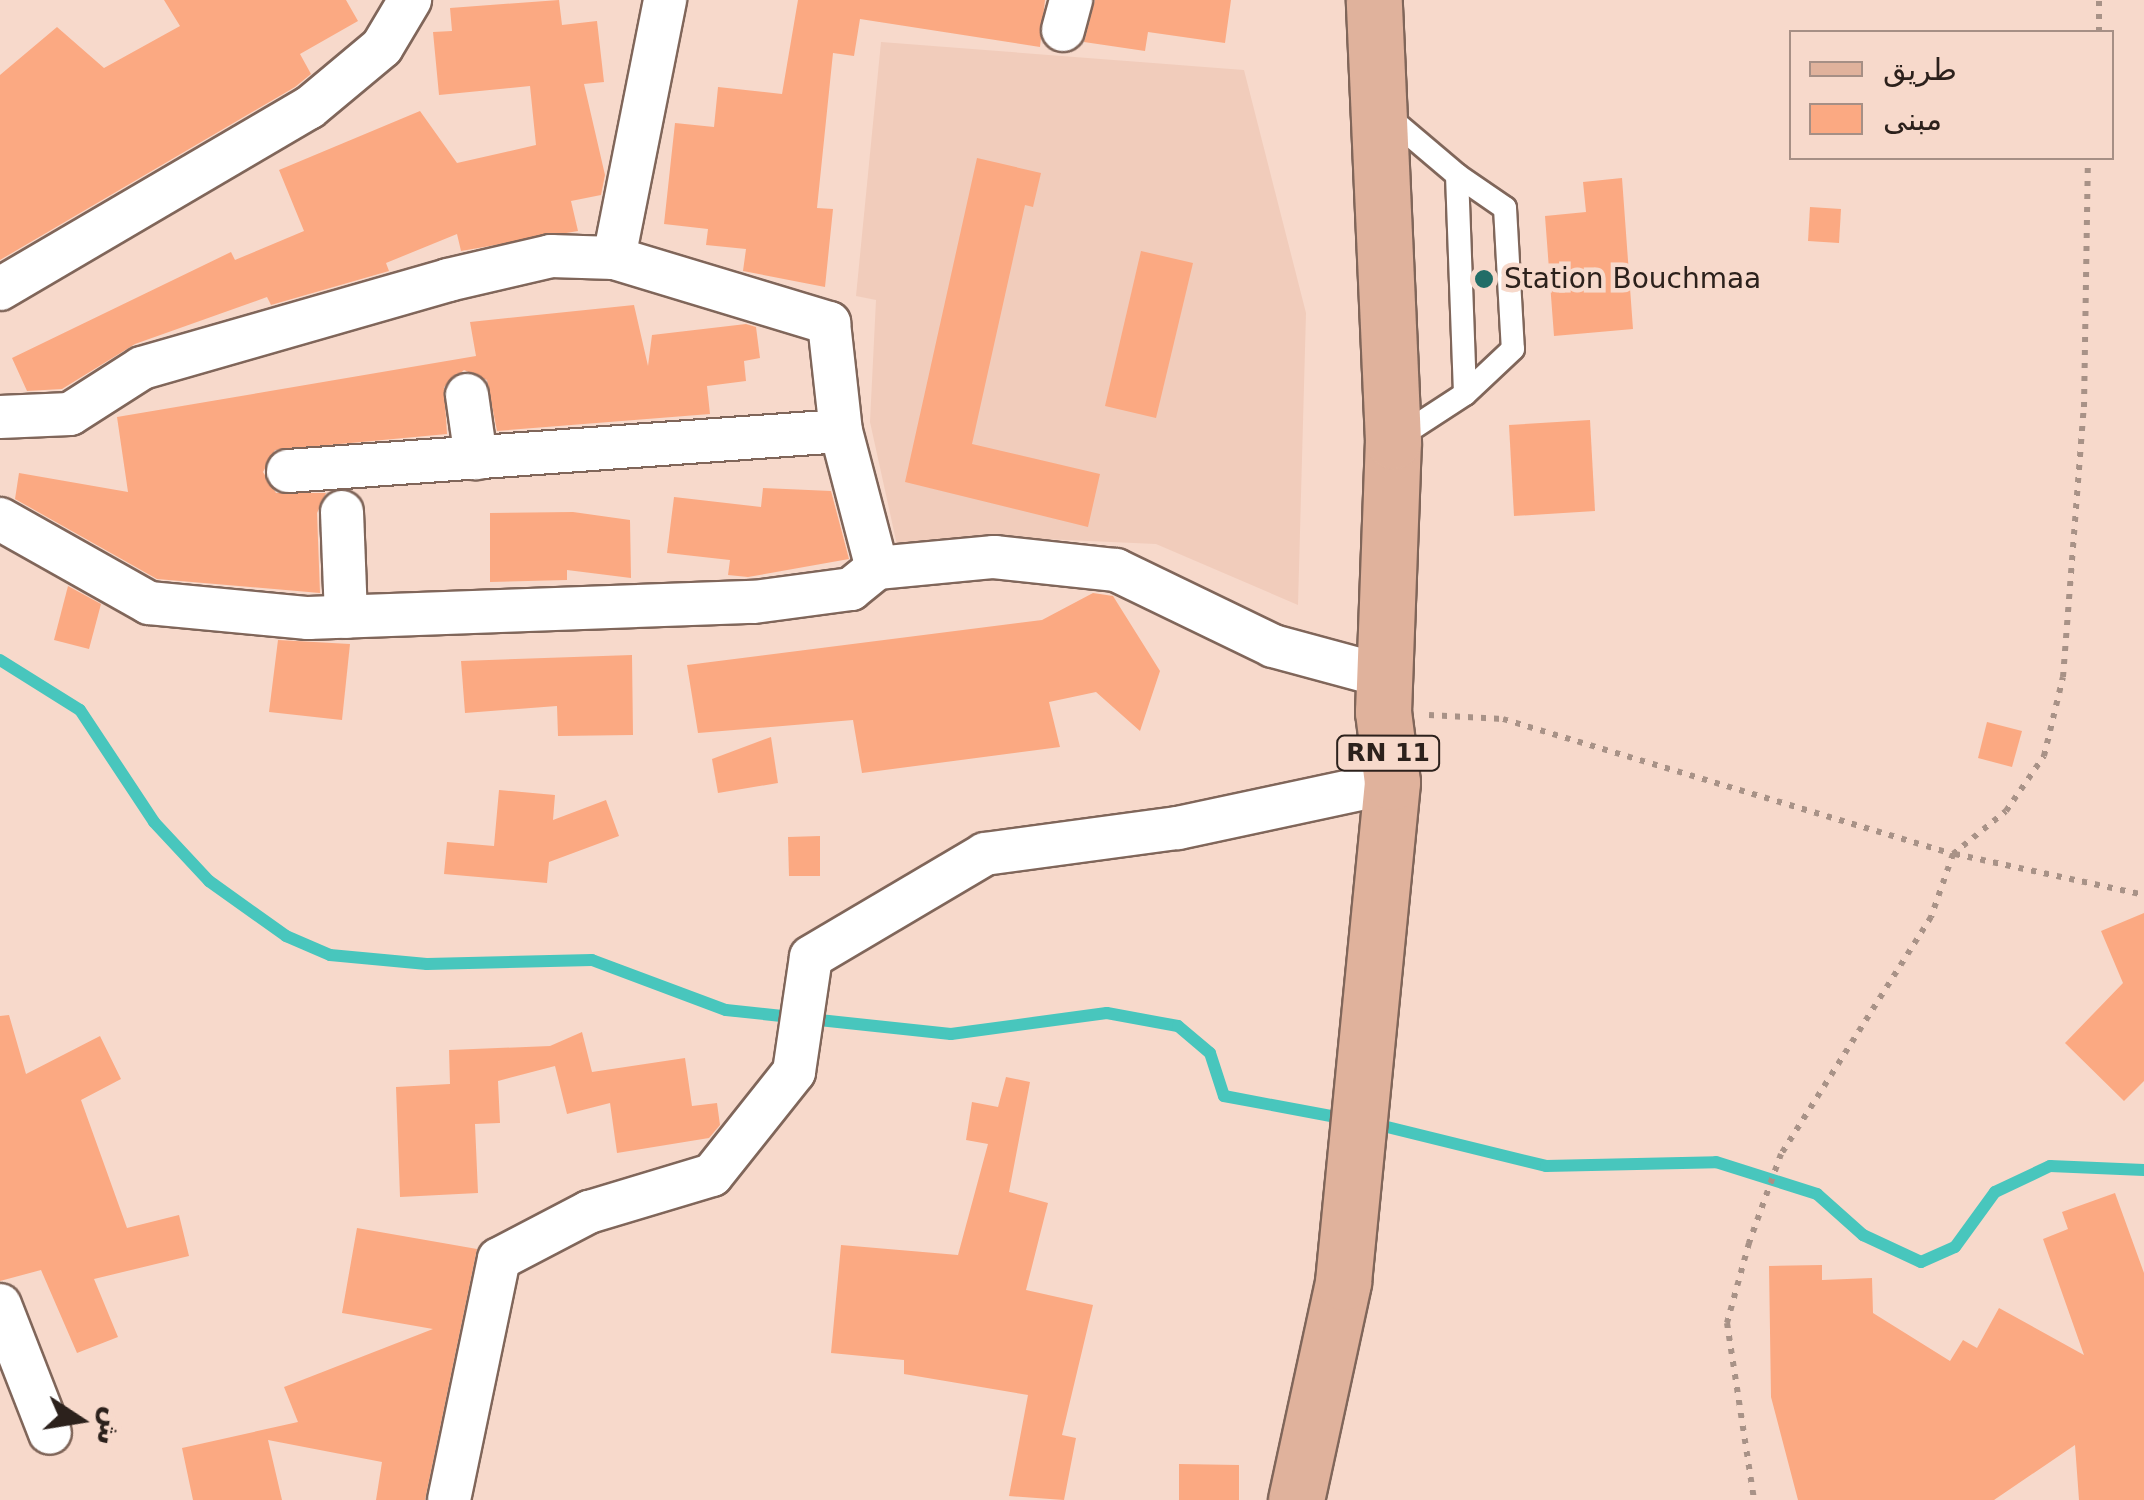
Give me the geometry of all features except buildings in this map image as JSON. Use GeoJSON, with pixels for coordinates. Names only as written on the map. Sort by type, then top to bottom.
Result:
{"type":"FeatureCollection","features":[{"type":"Feature","properties":{"kind":"main road","name":"RN 11"},"geometry":{"type":"LineString","coordinates":[[1296,1500],[1343,1282],[1392,782],[1383,694],[1393,441],[1374,0]]}},
{"type":"Feature","properties":{"kind":"street"},"geometry":{"type":"LineString","coordinates":[[0,289],[310,108],[382,47],[410,0]]}},
{"type":"Feature","properties":{"kind":"street"},"geometry":{"type":"LineString","coordinates":[[614,258],[665,0]]}},
{"type":"Feature","properties":{"kind":"street"},"geometry":{"type":"LineString","coordinates":[[0,417],[70,414],[142,368],[448,280],[551,256],[614,258],[828,323],[842,432],[877,568]]}},
{"type":"Feature","properties":{"kind":"street"},"geometry":{"type":"LineString","coordinates":[[468,395],[476,458]]}},
{"type":"Feature","properties":{"kind":"street"},"geometry":{"type":"LineString","coordinates":[[288,471],[842,432]]}},
{"type":"Feature","properties":{"kind":"street"},"geometry":{"type":"LineString","coordinates":[[342,512],[346,617]]}},
{"type":"Feature","properties":{"kind":"street"},"geometry":{"type":"LineString","coordinates":[[0,519],[149,603],[346,617],[754,602],[851,589],[877,568],[994,557],[1116,570],[1383,694]]}},
{"type":"Feature","properties":{"kind":"street"},"geometry":{"type":"LineString","coordinates":[[449,1500],[499,1260],[589,1212],[712,1176],[794,1072],[810,957],[985,854],[1178,828],[1392,782]]}},
{"type":"Feature","properties":{"kind":"street"},"geometry":{"type":"LineString","coordinates":[[0,1305],[50,1434]]}},
{"type":"Feature","properties":{"kind":"lane"},"geometry":{"type":"LineString","coordinates":[[1381,111],[1457,175],[1505,208],[1513,349],[1465,394],[1393,441]]}},
{"type":"Feature","properties":{"kind":"lane"},"geometry":{"type":"LineString","coordinates":[[1457,175],[1465,394]]}},
{"type":"Feature","properties":{"kind":"path"},"geometry":{"type":"LineString","coordinates":[[2098,30],[2099,0]]}},
{"type":"Feature","properties":{"kind":"path"},"geometry":{"type":"LineString","coordinates":[[1754,1500],[1727,1324],[1749,1243],[1781,1154],[1931,918],[1953,854],[2006,811],[2044,756],[2063,676],[2084,407],[2088,160]]}},
{"type":"Feature","properties":{"kind":"path"},"geometry":{"type":"LineString","coordinates":[[1383,694],[1503,719],[1953,854],[2144,895]]}},
{"type":"Feature","properties":{"kind":"shaded area"},"geometry":{"type":"Polygon","coordinates":[[[881,42],[1244,70],[1306,313],[1298,605],[1156,544],[1000,537],[897,545],[870,422],[876,300],[856,296],[881,42]]]}},
{"type":"Feature","properties":{"kind":"waterway"},"geometry":{"type":"LineString","coordinates":[[0,660],[80,710],[154,822],[209,881],[286,936],[330,955],[427,964],[592,960],[726,1010],[951,1034],[1107,1013],[1178,1026],[1210,1053],[1224,1096],[1347,1119]]}},
{"type":"Feature","properties":{"kind":"waterway"},"geometry":{"type":"LineString","coordinates":[[1371,1123],[1546,1166],[1716,1162],[1817,1194],[1863,1235],[1921,1262],[1955,1247],[1995,1192],[2050,1166],[2144,1170]]}},
{"type":"Feature","properties":{"kind":"place","name":"Station Bouchmaa"},"geometry":{"type":"Point","coordinates":[1484,279]}}]}
